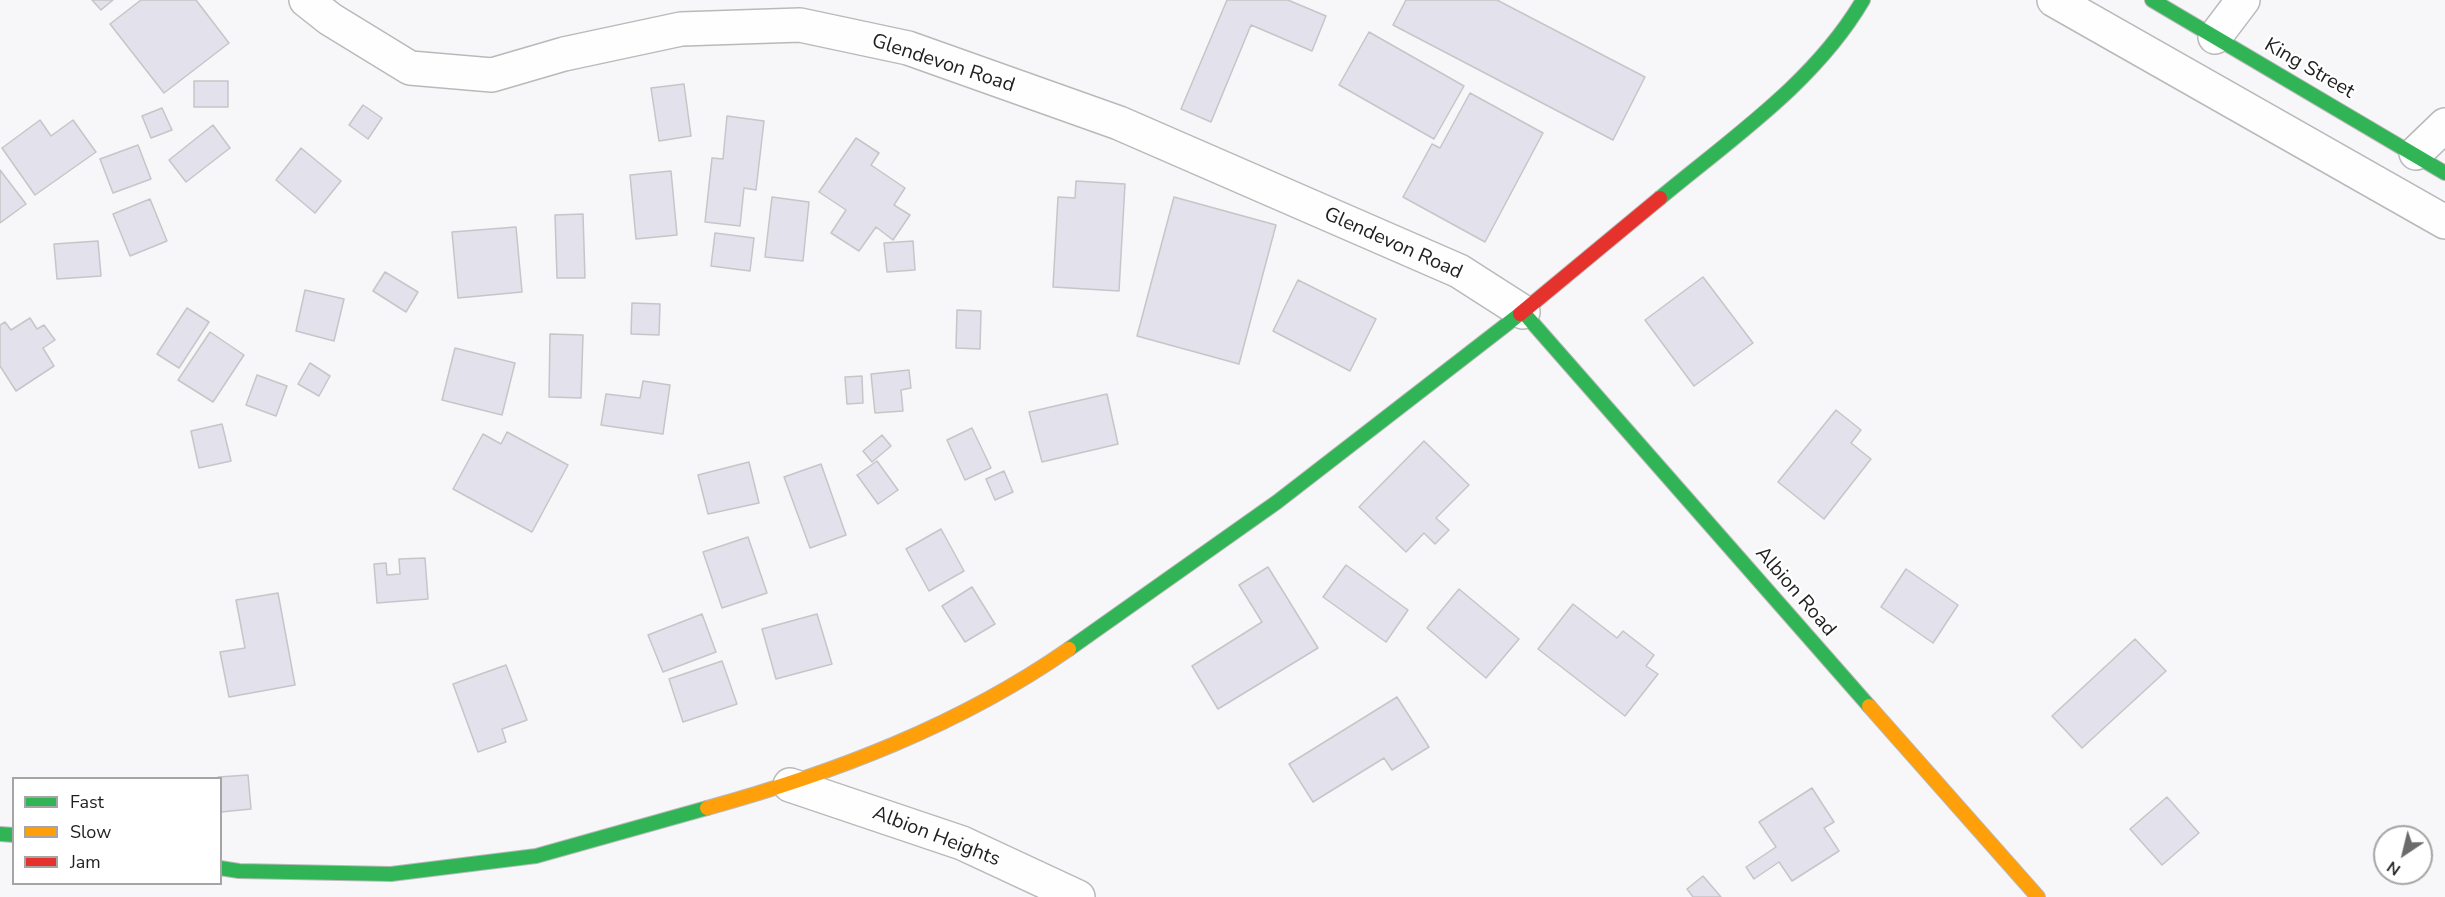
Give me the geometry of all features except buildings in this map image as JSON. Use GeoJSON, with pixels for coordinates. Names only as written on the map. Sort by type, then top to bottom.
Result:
{"type":"FeatureCollection","features":[{"type":"Feature","properties":{"kind":"street","name":"Glendevon Road"},"geometry":{"type":"LineString","coordinates":[[306,0],[330,20],[410,68],[492,75],[564,54],[681,29],[800,25],[908,48],[1119,123],[1460,271],[1523,312]]}},
{"type":"Feature","properties":{"kind":"street"},"geometry":{"type":"LineString","coordinates":[[222,868],[239,871],[392,874],[536,856],[790,785],[939,725],[1037,671],[1277,502],[1523,312],[1785,94],[1844,32],[1863,0]]}},
{"type":"Feature","properties":{"kind":"street"},"geometry":{"type":"LineString","coordinates":[[2054,0],[2445,222]]}},
{"type":"Feature","properties":{"kind":"street","name":"King Street"},"geometry":{"type":"LineString","coordinates":[[2152,0],[2445,172]]}},
{"type":"Feature","properties":{"kind":"street"},"geometry":{"type":"LineString","coordinates":[[2215,37],[2242,0]]}},
{"type":"Feature","properties":{"kind":"street"},"geometry":{"type":"LineString","coordinates":[[2416,153],[2445,125]]}},
{"type":"Feature","properties":{"kind":"street","name":"Albion Road"},"geometry":{"type":"LineString","coordinates":[[1523,312],[2038,897]]}},
{"type":"Feature","properties":{"kind":"street","name":"Albion Heights"},"geometry":{"type":"LineString","coordinates":[[790,785],[962,843],[1078,897]]}},
{"type":"Feature","properties":{"kind":"traffic: fast"},"geometry":{"type":"LineString","coordinates":[[1660,198],[1743,131],[1797,83],[1843,30],[1863,0]]}},
{"type":"Feature","properties":{"kind":"traffic: fast"},"geometry":{"type":"LineString","coordinates":[[2152,0],[2445,173]]}},
{"type":"Feature","properties":{"kind":"traffic: fast"},"geometry":{"type":"LineString","coordinates":[[1523,312],[1869,706]]}},
{"type":"Feature","properties":{"kind":"traffic: fast"},"geometry":{"type":"LineString","coordinates":[[1069,649],[1277,502],[1520,314]]}},
{"type":"Feature","properties":{"kind":"traffic: fast"},"geometry":{"type":"LineString","coordinates":[[222,868],[239,871],[391,874],[536,856],[707,808]]}},
{"type":"Feature","properties":{"kind":"traffic: fast"},"geometry":{"type":"LineString","coordinates":[[0,834],[12,835]]}},
{"type":"Feature","properties":{"kind":"traffic: slow"},"geometry":{"type":"LineString","coordinates":[[707,808],[802,779],[895,744],[984,701],[1069,649]]}},
{"type":"Feature","properties":{"kind":"traffic: slow"},"geometry":{"type":"LineString","coordinates":[[1869,706],[2038,897]]}},
{"type":"Feature","properties":{"kind":"traffic: jam"},"geometry":{"type":"LineString","coordinates":[[1520,314],[1660,198]]}}]}
